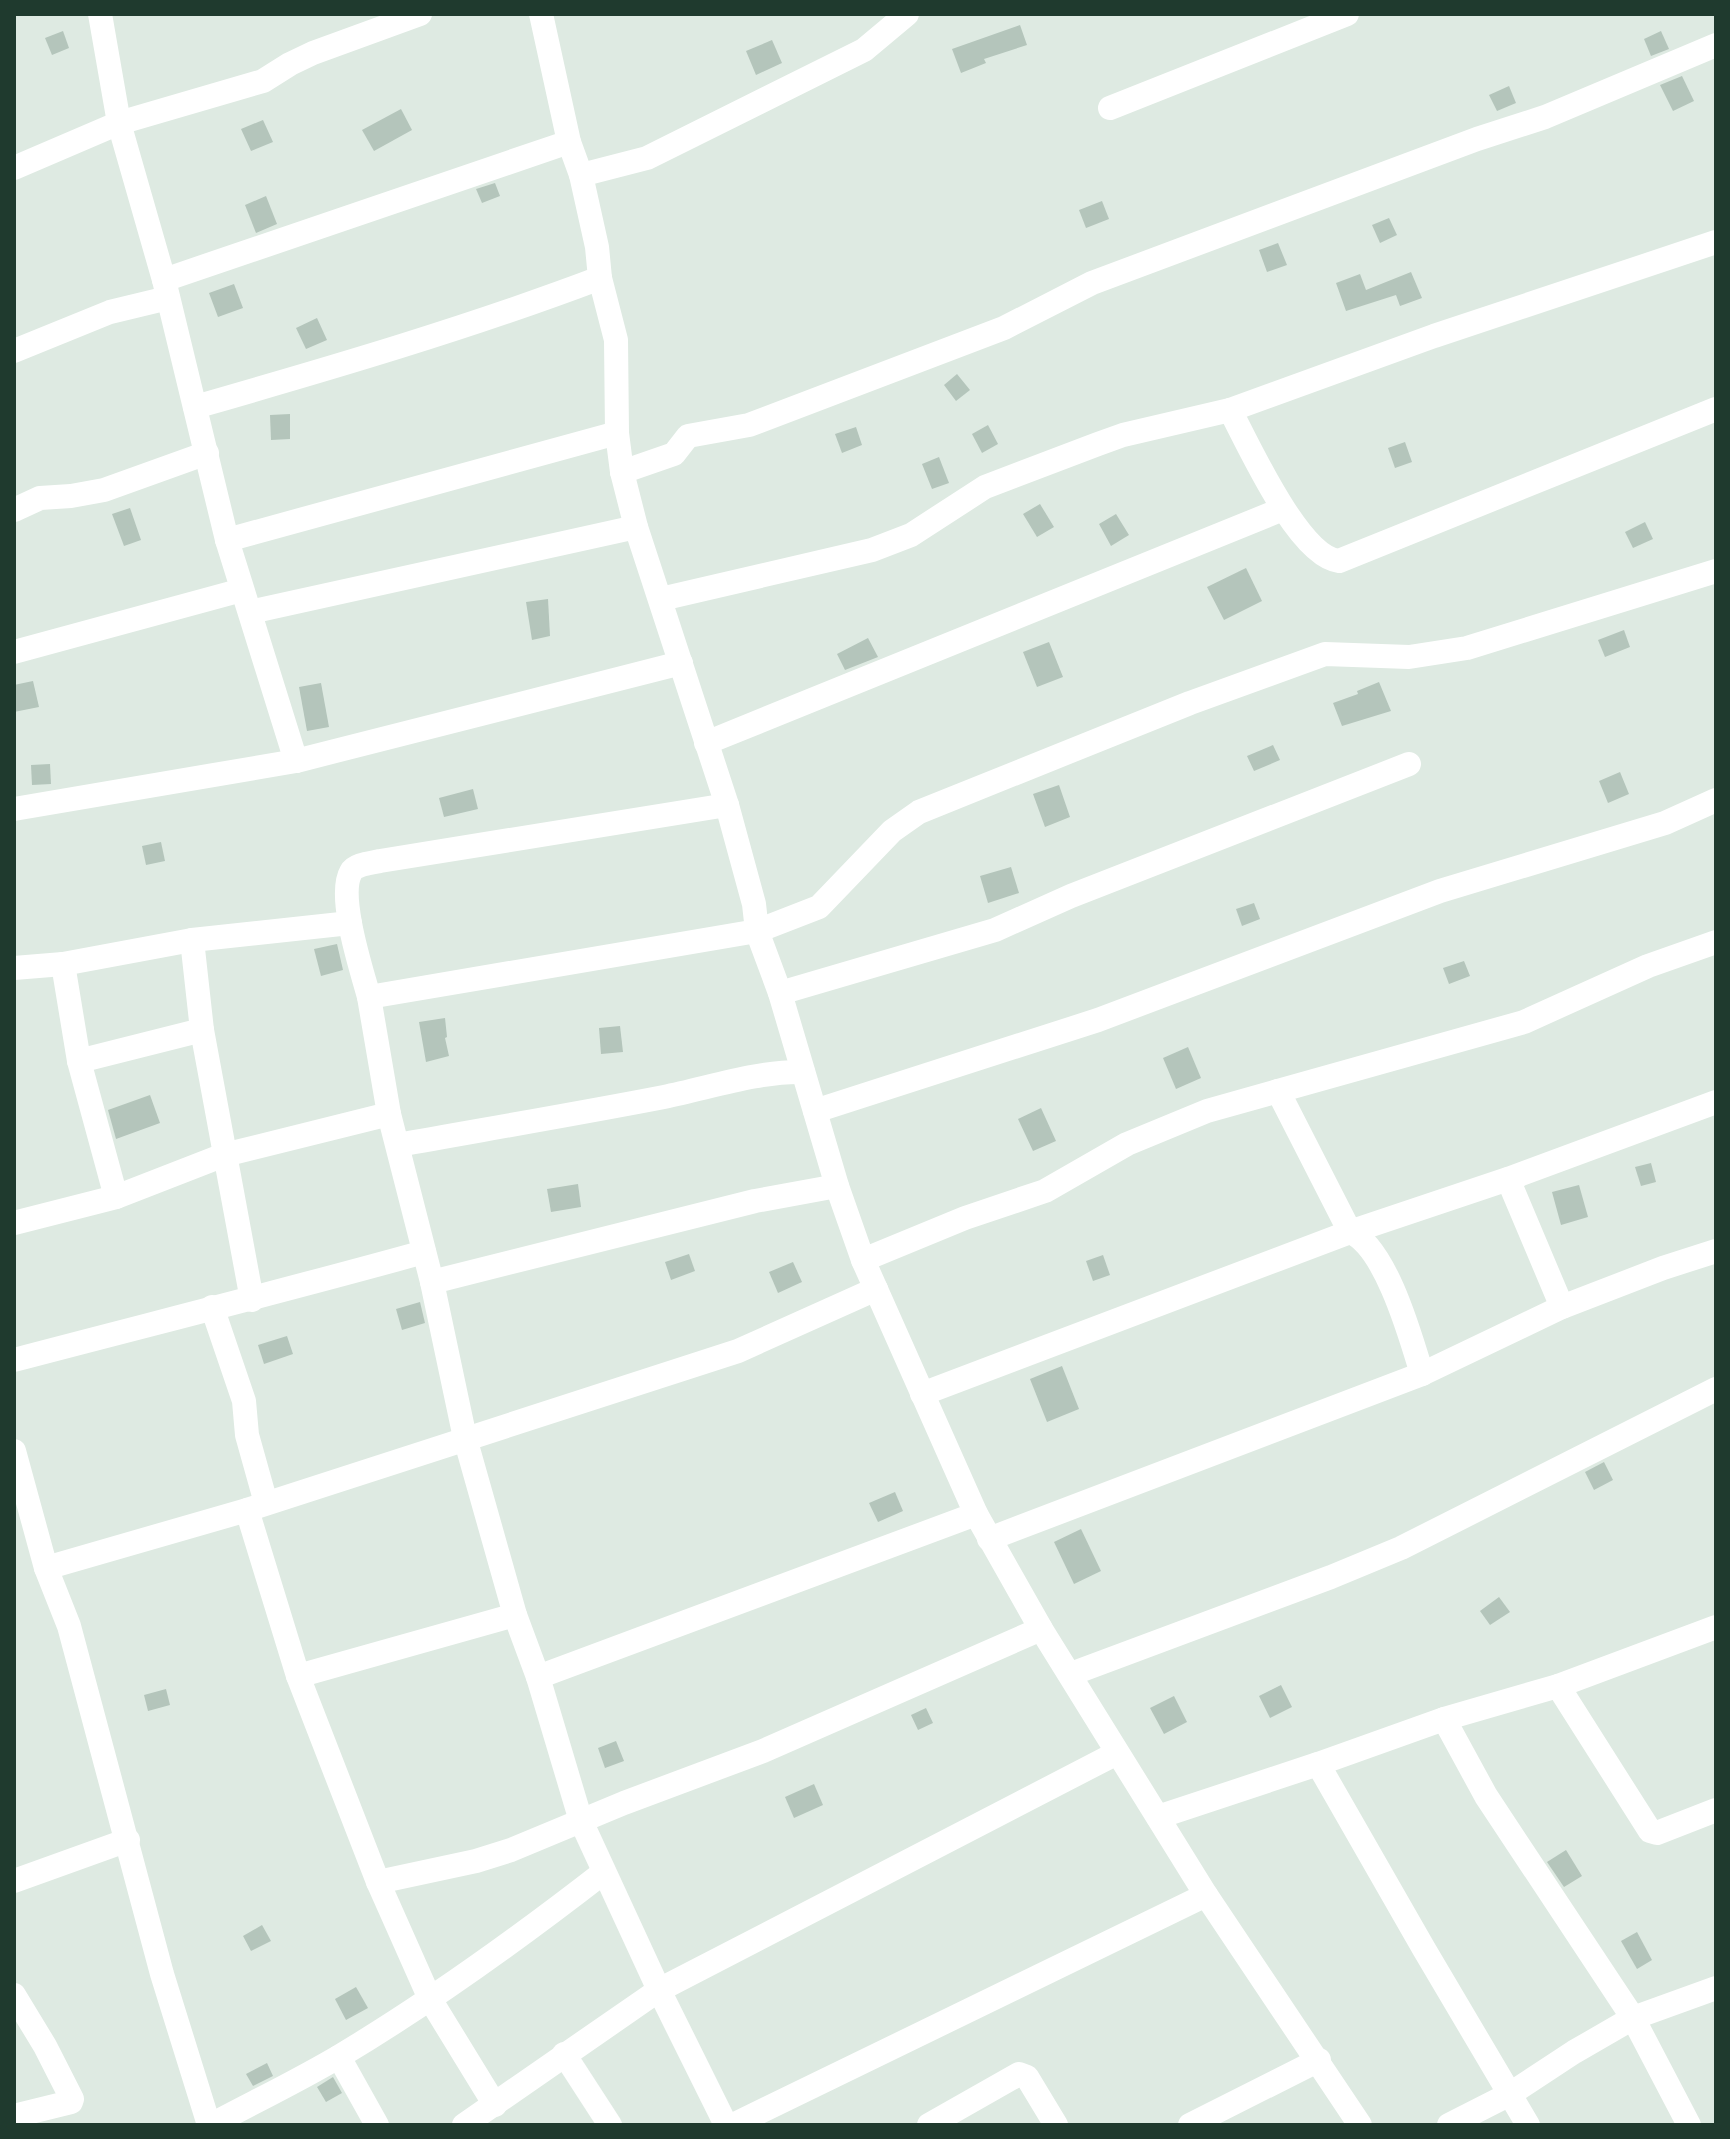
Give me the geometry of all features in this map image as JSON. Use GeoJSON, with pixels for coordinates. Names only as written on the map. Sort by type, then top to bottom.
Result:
{"type":"FeatureCollection","features":[{"type":"Feature","properties":{"kind":"street"},"geometry":{"type":"LineString","coordinates":[[100,14],[119,123],[166,289],[227,540],[296,761]]}},
{"type":"Feature","properties":{"kind":"street"},"geometry":{"type":"LineString","coordinates":[[14,168],[119,123],[263,81],[313,53],[420,14]]}},
{"type":"Feature","properties":{"kind":"street"},"geometry":{"type":"LineString","coordinates":[[541,14],[569,142],[581,175],[597,247],[600,278],[616,340],[617,433],[622,472],[636,527],[727,805],[754,904],[757,931],[780,993],[837,1186],[863,1260],[989,1539],[1041,1629],[1206,1895],[1360,2125]]}},
{"type":"Feature","properties":{"kind":"street"},"geometry":{"type":"LineString","coordinates":[[581,175],[647,158],[864,50],[907,14]]}},
{"type":"Feature","properties":{"kind":"street"},"geometry":{"type":"LineString","coordinates":[[1110,108],[1347,14]]}},
{"type":"Feature","properties":{"kind":"street"},"geometry":{"type":"LineString","coordinates":[[622,472],[674,454],[688,436],[749,425],[1004,328],[1092,283],[1477,139],[1545,117],[1716,45]]}},
{"type":"Feature","properties":{"kind":"street"},"geometry":{"type":"LineString","coordinates":[[14,351],[166,289],[569,142]]}},
{"type":"Feature","properties":{"kind":"street"},"geometry":{"type":"LineString","coordinates":[[661,599],[872,550],[911,535],[985,487],[1123,435],[1230,410],[1434,336],[1716,242]]}},
{"type":"Feature","properties":{"kind":"street"},"geometry":{"type":"LineString","coordinates":[[195,407],[521,308],[600,278]]}},
{"type":"Feature","properties":{"kind":"street"},"geometry":{"type":"LineString","coordinates":[[1230,410],[1283,509],[1314,550],[1328,560],[1339,561],[1716,409]]}},
{"type":"Feature","properties":{"kind":"street"},"geometry":{"type":"LineString","coordinates":[[227,540],[617,433]]}},
{"type":"Feature","properties":{"kind":"street"},"geometry":{"type":"LineString","coordinates":[[14,510],[44,497],[104,490],[207,453]]}},
{"type":"Feature","properties":{"kind":"street"},"geometry":{"type":"LineString","coordinates":[[706,743],[1283,509]]}},
{"type":"Feature","properties":{"kind":"street"},"geometry":{"type":"LineString","coordinates":[[14,652],[246,601],[636,527]]}},
{"type":"Feature","properties":{"kind":"street"},"geometry":{"type":"LineString","coordinates":[[369,997],[757,931],[819,907],[892,831],[919,812],[1190,703],[1325,654],[1409,657],[1467,648],[1716,571]]}},
{"type":"Feature","properties":{"kind":"street"},"geometry":{"type":"LineString","coordinates":[[14,809],[296,761],[681,663]]}},
{"type":"Feature","properties":{"kind":"street"},"geometry":{"type":"LineString","coordinates":[[780,993],[995,930],[1071,896],[1409,764]]}},
{"type":"Feature","properties":{"kind":"street"},"geometry":{"type":"LineString","coordinates":[[815,1111],[1098,1020],[1440,891],[1665,823],[1716,800]]}},
{"type":"Feature","properties":{"kind":"street"},"geometry":{"type":"LineString","coordinates":[[726,2125],[581,1821],[538,1677],[515,1615],[465,1438],[432,1282],[389,1114],[369,997],[350,923],[348,884],[351,871],[356,867],[380,861],[727,805]]}},
{"type":"Feature","properties":{"kind":"street"},"geometry":{"type":"LineString","coordinates":[[14,968],[63,964],[192,940],[350,923]]}},
{"type":"Feature","properties":{"kind":"street"},"geometry":{"type":"LineString","coordinates":[[192,940],[202,1030],[252,1300]]}},
{"type":"Feature","properties":{"kind":"street"},"geometry":{"type":"LineString","coordinates":[[863,1260],[965,1218],[1045,1191],[1127,1144],[1207,1111],[1524,1022],[1648,966],[1716,942]]}},
{"type":"Feature","properties":{"kind":"street"},"geometry":{"type":"LineString","coordinates":[[63,964],[79,1061],[116,1197]]}},
{"type":"Feature","properties":{"kind":"street"},"geometry":{"type":"LineString","coordinates":[[79,1061],[202,1030]]}},
{"type":"Feature","properties":{"kind":"street"},"geometry":{"type":"LineString","coordinates":[[398,1145],[661,1097],[761,1075],[803,1072]]}},
{"type":"Feature","properties":{"kind":"street"},"geometry":{"type":"LineString","coordinates":[[1278,1091],[1350,1232],[1365,1241],[1378,1261],[1404,1315],[1422,1374]]}},
{"type":"Feature","properties":{"kind":"street"},"geometry":{"type":"LineString","coordinates":[[922,1394],[1350,1232],[1508,1179],[1716,1102]]}},
{"type":"Feature","properties":{"kind":"street"},"geometry":{"type":"LineString","coordinates":[[14,1223],[116,1197],[224,1155],[389,1114]]}},
{"type":"Feature","properties":{"kind":"street"},"geometry":{"type":"LineString","coordinates":[[1508,1179],[1562,1307]]}},
{"type":"Feature","properties":{"kind":"street"},"geometry":{"type":"LineString","coordinates":[[432,1282],[755,1201],[837,1186]]}},
{"type":"Feature","properties":{"kind":"street"},"geometry":{"type":"LineString","coordinates":[[989,1539],[1422,1374],[1562,1307],[1716,1251]]}},
{"type":"Feature","properties":{"kind":"street"},"geometry":{"type":"LineString","coordinates":[[14,1360],[212,1307],[252,1300],[424,1252]]}},
{"type":"Feature","properties":{"kind":"street"},"geometry":{"type":"LineString","coordinates":[[46,1568],[257,1507],[738,1351],[876,1289]]}},
{"type":"Feature","properties":{"kind":"street"},"geometry":{"type":"LineString","coordinates":[[212,1307],[244,1401],[257,1507],[298,1676],[378,1882],[430,1999],[495,2105]]}},
{"type":"Feature","properties":{"kind":"street"},"geometry":{"type":"LineString","coordinates":[[1071,1674],[1401,1548],[1716,1389]]}},
{"type":"Feature","properties":{"kind":"street"},"geometry":{"type":"LineString","coordinates":[[14,1451],[46,1568],[69,1626],[159,1963],[210,2125],[339,2057],[430,1999],[528,1931],[604,1872]]}},
{"type":"Feature","properties":{"kind":"street"},"geometry":{"type":"LineString","coordinates":[[538,1677],[976,1514]]}},
{"type":"Feature","properties":{"kind":"street"},"geometry":{"type":"LineString","coordinates":[[298,1676],[515,1615]]}},
{"type":"Feature","properties":{"kind":"street"},"geometry":{"type":"LineString","coordinates":[[1158,1817],[1444,1719],[1558,1686],[1716,1627]]}},
{"type":"Feature","properties":{"kind":"street"},"geometry":{"type":"LineString","coordinates":[[378,1882],[476,1861],[581,1821],[763,1751],[1041,1629]]}},
{"type":"Feature","properties":{"kind":"street"},"geometry":{"type":"LineString","coordinates":[[1558,1686],[1650,1831],[1657,1833],[1716,1810]]}},
{"type":"Feature","properties":{"kind":"street"},"geometry":{"type":"LineString","coordinates":[[1444,1719],[1486,1796],[1633,2018],[1689,2125]]}},
{"type":"Feature","properties":{"kind":"street"},"geometry":{"type":"LineString","coordinates":[[464,2125],[659,1990],[1117,1753]]}},
{"type":"Feature","properties":{"kind":"street"},"geometry":{"type":"LineString","coordinates":[[1318,1764],[1527,2124]]}},
{"type":"Feature","properties":{"kind":"street"},"geometry":{"type":"LineString","coordinates":[[14,1881],[128,1840]]}},
{"type":"Feature","properties":{"kind":"street"},"geometry":{"type":"LineString","coordinates":[[733,2125],[1206,1895]]}},
{"type":"Feature","properties":{"kind":"street"},"geometry":{"type":"LineString","coordinates":[[1449,2125],[1510,2094],[1633,2018],[1716,1988]]}},
{"type":"Feature","properties":{"kind":"street"},"geometry":{"type":"LineString","coordinates":[[14,1995],[72,2099],[71,2102],[14,2116]]}},
{"type":"Feature","properties":{"kind":"street"},"geometry":{"type":"LineString","coordinates":[[564,2054],[610,2125]]}},
{"type":"Feature","properties":{"kind":"street"},"geometry":{"type":"LineString","coordinates":[[339,2057],[377,2125]]}},
{"type":"Feature","properties":{"kind":"street"},"geometry":{"type":"LineString","coordinates":[[1190,2125],[1319,2060]]}},
{"type":"Feature","properties":{"kind":"street"},"geometry":{"type":"LineString","coordinates":[[929,2125],[1019,2074],[1027,2077],[1056,2125]]}},
{"type":"Feature","properties":{"kind":"street"},"geometry":{"type":"LineString","coordinates":[[1487,2106],[1527,2124]]}},
{"type":"Feature","properties":{"kind":"building"},"geometry":{"type":"Polygon","coordinates":[[[1020,25],[1027,45],[984,59],[986,63],[961,73],[952,49],[1020,25]]]}},
{"type":"Feature","properties":{"kind":"building"},"geometry":{"type":"Polygon","coordinates":[[[63,31],[69,48],[52,55],[45,38],[63,31]]]}},
{"type":"Feature","properties":{"kind":"building"},"geometry":{"type":"Polygon","coordinates":[[[1661,31],[1669,49],[1651,56],[1644,39],[1661,31]]]}},
{"type":"Feature","properties":{"kind":"building"},"geometry":{"type":"Polygon","coordinates":[[[772,40],[782,63],[756,75],[746,51],[772,40]]]}},
{"type":"Feature","properties":{"kind":"building"},"geometry":{"type":"Polygon","coordinates":[[[1682,76],[1694,101],[1673,111],[1660,85],[1682,76]]]}},
{"type":"Feature","properties":{"kind":"building"},"geometry":{"type":"Polygon","coordinates":[[[1509,86],[1516,103],[1497,111],[1489,95],[1509,86]]]}},
{"type":"Feature","properties":{"kind":"building"},"geometry":{"type":"Polygon","coordinates":[[[401,109],[412,130],[374,151],[362,130],[401,109]]]}},
{"type":"Feature","properties":{"kind":"building"},"geometry":{"type":"Polygon","coordinates":[[[263,120],[273,142],[251,151],[241,129],[263,120]]]}},
{"type":"Feature","properties":{"kind":"building"},"geometry":{"type":"Polygon","coordinates":[[[495,183],[500,196],[482,203],[476,189],[495,183]]]}},
{"type":"Feature","properties":{"kind":"building"},"geometry":{"type":"Polygon","coordinates":[[[266,196],[277,224],[256,233],[245,205],[266,196]]]}},
{"type":"Feature","properties":{"kind":"building"},"geometry":{"type":"Polygon","coordinates":[[[1102,201],[1109,219],[1086,228],[1079,210],[1102,201]]]}},
{"type":"Feature","properties":{"kind":"building"},"geometry":{"type":"Polygon","coordinates":[[[1389,218],[1397,235],[1380,243],[1372,225],[1389,218]]]}},
{"type":"Feature","properties":{"kind":"building"},"geometry":{"type":"Polygon","coordinates":[[[1278,243],[1287,265],[1267,272],[1259,250],[1278,243]]]}},
{"type":"Feature","properties":{"kind":"building"},"geometry":{"type":"Polygon","coordinates":[[[1411,272],[1422,298],[1400,306],[1396,295],[1346,311],[1336,283],[1360,274],[1366,290],[1411,272]]]}},
{"type":"Feature","properties":{"kind":"building"},"geometry":{"type":"Polygon","coordinates":[[[234,284],[243,308],[218,317],[209,293],[234,284]]]}},
{"type":"Feature","properties":{"kind":"building"},"geometry":{"type":"Polygon","coordinates":[[[317,318],[327,340],[306,349],[296,328],[317,318]]]}},
{"type":"Feature","properties":{"kind":"building"},"geometry":{"type":"Polygon","coordinates":[[[957,374],[970,390],[956,401],[944,385],[957,374]]]}},
{"type":"Feature","properties":{"kind":"building"},"geometry":{"type":"Polygon","coordinates":[[[290,414],[290,439],[271,440],[270,415],[290,414]]]}},
{"type":"Feature","properties":{"kind":"building"},"geometry":{"type":"Polygon","coordinates":[[[988,425],[998,444],[982,453],[972,434],[988,425]]]}},
{"type":"Feature","properties":{"kind":"building"},"geometry":{"type":"Polygon","coordinates":[[[856,427],[862,445],[842,453],[835,434],[856,427]]]}},
{"type":"Feature","properties":{"kind":"building"},"geometry":{"type":"Polygon","coordinates":[[[1405,442],[1412,462],[1395,468],[1388,448],[1405,442]]]}},
{"type":"Feature","properties":{"kind":"building"},"geometry":{"type":"Polygon","coordinates":[[[939,457],[949,483],[932,489],[922,464],[939,457]]]}},
{"type":"Feature","properties":{"kind":"building"},"geometry":{"type":"Polygon","coordinates":[[[1040,504],[1054,527],[1037,537],[1023,514],[1040,504]]]}},
{"type":"Feature","properties":{"kind":"building"},"geometry":{"type":"Polygon","coordinates":[[[130,508],[141,540],[124,546],[112,514],[130,508]]]}},
{"type":"Feature","properties":{"kind":"building"},"geometry":{"type":"Polygon","coordinates":[[[1116,514],[1129,535],[1111,546],[1099,524],[1116,514]]]}},
{"type":"Feature","properties":{"kind":"building"},"geometry":{"type":"Polygon","coordinates":[[[1645,522],[1653,539],[1633,548],[1625,532],[1645,522]]]}},
{"type":"Feature","properties":{"kind":"building"},"geometry":{"type":"Polygon","coordinates":[[[1246,568],[1262,601],[1224,620],[1207,587],[1246,568]]]}},
{"type":"Feature","properties":{"kind":"building"},"geometry":{"type":"Polygon","coordinates":[[[548,599],[550,636],[532,640],[526,602],[548,599]]]}},
{"type":"Feature","properties":{"kind":"building"},"geometry":{"type":"Polygon","coordinates":[[[1624,630],[1630,647],[1605,657],[1598,640],[1624,630]]]}},
{"type":"Feature","properties":{"kind":"building"},"geometry":{"type":"Polygon","coordinates":[[[868,638],[878,657],[845,670],[837,654],[868,638]]]}},
{"type":"Feature","properties":{"kind":"building"},"geometry":{"type":"Polygon","coordinates":[[[1049,642],[1063,677],[1037,687],[1023,652],[1049,642]]]}},
{"type":"Feature","properties":{"kind":"building"},"geometry":{"type":"Polygon","coordinates":[[[33,681],[39,707],[14,712],[14,685],[33,681]]]}},
{"type":"Feature","properties":{"kind":"building"},"geometry":{"type":"Polygon","coordinates":[[[1379,682],[1391,711],[1342,726],[1333,703],[1379,682]]]}},
{"type":"Feature","properties":{"kind":"building"},"geometry":{"type":"Polygon","coordinates":[[[321,683],[329,727],[307,731],[299,687],[321,683]]]}},
{"type":"Feature","properties":{"kind":"building"},"geometry":{"type":"Polygon","coordinates":[[[1273,745],[1280,760],[1254,771],[1247,756],[1273,745]]]}},
{"type":"Feature","properties":{"kind":"building"},"geometry":{"type":"Polygon","coordinates":[[[50,764],[51,784],[32,785],[31,765],[50,764]]]}},
{"type":"Feature","properties":{"kind":"building"},"geometry":{"type":"Polygon","coordinates":[[[1620,772],[1629,794],[1608,803],[1599,781],[1620,772]]]}},
{"type":"Feature","properties":{"kind":"building"},"geometry":{"type":"Polygon","coordinates":[[[1059,785],[1070,817],[1045,827],[1033,794],[1059,785]]]}},
{"type":"Feature","properties":{"kind":"building"},"geometry":{"type":"Polygon","coordinates":[[[473,789],[478,809],[444,817],[439,798],[473,789]]]}},
{"type":"Feature","properties":{"kind":"building"},"geometry":{"type":"Polygon","coordinates":[[[161,842],[165,861],[146,865],[142,846],[161,842]]]}},
{"type":"Feature","properties":{"kind":"building"},"geometry":{"type":"Polygon","coordinates":[[[1011,867],[1019,893],[988,903],[980,876],[1011,867]]]}},
{"type":"Feature","properties":{"kind":"building"},"geometry":{"type":"Polygon","coordinates":[[[1254,903],[1260,919],[1242,926],[1236,909],[1254,903]]]}},
{"type":"Feature","properties":{"kind":"building"},"geometry":{"type":"Polygon","coordinates":[[[337,944],[343,970],[321,976],[314,949],[337,944]]]}},
{"type":"Feature","properties":{"kind":"building"},"geometry":{"type":"Polygon","coordinates":[[[1464,961],[1470,976],[1449,984],[1443,968],[1464,961]]]}},
{"type":"Feature","properties":{"kind":"building"},"geometry":{"type":"Polygon","coordinates":[[[445,1018],[449,1056],[426,1062],[419,1022],[445,1018]]]}},
{"type":"Feature","properties":{"kind":"building"},"geometry":{"type":"Polygon","coordinates":[[[620,1026],[623,1052],[601,1054],[599,1028],[620,1026]]]}},
{"type":"Feature","properties":{"kind":"building"},"geometry":{"type":"Polygon","coordinates":[[[1188,1047],[1201,1078],[1176,1089],[1163,1058],[1188,1047]]]}},
{"type":"Feature","properties":{"kind":"building"},"geometry":{"type":"Polygon","coordinates":[[[150,1095],[160,1123],[116,1139],[108,1110],[150,1095]]]}},
{"type":"Feature","properties":{"kind":"building"},"geometry":{"type":"Polygon","coordinates":[[[1041,1108],[1056,1141],[1033,1151],[1018,1119],[1041,1108]]]}},
{"type":"Feature","properties":{"kind":"building"},"geometry":{"type":"Polygon","coordinates":[[[1651,1163],[1656,1182],[1641,1186],[1635,1167],[1651,1163]]]}},
{"type":"Feature","properties":{"kind":"building"},"geometry":{"type":"Polygon","coordinates":[[[578,1184],[581,1207],[551,1212],[547,1189],[578,1184]]]}},
{"type":"Feature","properties":{"kind":"building"},"geometry":{"type":"Polygon","coordinates":[[[1579,1185],[1588,1217],[1561,1225],[1552,1192],[1579,1185]]]}},
{"type":"Feature","properties":{"kind":"building"},"geometry":{"type":"Polygon","coordinates":[[[689,1254],[695,1271],[671,1280],[665,1262],[689,1254]]]}},
{"type":"Feature","properties":{"kind":"building"},"geometry":{"type":"Polygon","coordinates":[[[1103,1255],[1110,1275],[1093,1281],[1086,1261],[1103,1255]]]}},
{"type":"Feature","properties":{"kind":"building"},"geometry":{"type":"Polygon","coordinates":[[[793,1262],[802,1282],[778,1293],[769,1272],[793,1262]]]}},
{"type":"Feature","properties":{"kind":"building"},"geometry":{"type":"Polygon","coordinates":[[[420,1302],[425,1323],[402,1330],[396,1309],[420,1302]]]}},
{"type":"Feature","properties":{"kind":"building"},"geometry":{"type":"Polygon","coordinates":[[[287,1336],[293,1354],[264,1364],[258,1345],[287,1336]]]}},
{"type":"Feature","properties":{"kind":"building"},"geometry":{"type":"Polygon","coordinates":[[[1062,1366],[1079,1409],[1047,1422],[1030,1379],[1062,1366]]]}},
{"type":"Feature","properties":{"kind":"building"},"geometry":{"type":"Polygon","coordinates":[[[1604,1462],[1613,1480],[1594,1490],[1585,1472],[1604,1462]]]}},
{"type":"Feature","properties":{"kind":"building"},"geometry":{"type":"Polygon","coordinates":[[[895,1492],[903,1511],[878,1522],[869,1503],[895,1492]]]}},
{"type":"Feature","properties":{"kind":"building"},"geometry":{"type":"Polygon","coordinates":[[[1081,1529],[1101,1571],[1074,1584],[1054,1542],[1081,1529]]]}},
{"type":"Feature","properties":{"kind":"building"},"geometry":{"type":"Polygon","coordinates":[[[1499,1597],[1510,1612],[1490,1625],[1480,1611],[1499,1597]]]}},
{"type":"Feature","properties":{"kind":"building"},"geometry":{"type":"Polygon","coordinates":[[[1281,1685],[1292,1707],[1270,1718],[1259,1696],[1281,1685]]]}},
{"type":"Feature","properties":{"kind":"building"},"geometry":{"type":"Polygon","coordinates":[[[166,1689],[170,1705],[148,1711],[144,1695],[166,1689]]]}},
{"type":"Feature","properties":{"kind":"building"},"geometry":{"type":"Polygon","coordinates":[[[1174,1696],[1187,1722],[1164,1734],[1150,1708],[1174,1696]]]}},
{"type":"Feature","properties":{"kind":"building"},"geometry":{"type":"Polygon","coordinates":[[[926,1708],[933,1723],[918,1730],[911,1715],[926,1708]]]}},
{"type":"Feature","properties":{"kind":"building"},"geometry":{"type":"Polygon","coordinates":[[[616,1741],[624,1761],[605,1768],[598,1748],[616,1741]]]}},
{"type":"Feature","properties":{"kind":"building"},"geometry":{"type":"Polygon","coordinates":[[[814,1784],[823,1805],[794,1818],[785,1797],[814,1784]]]}},
{"type":"Feature","properties":{"kind":"building"},"geometry":{"type":"Polygon","coordinates":[[[1566,1850],[1582,1876],[1564,1887],[1547,1862],[1566,1850]]]}},
{"type":"Feature","properties":{"kind":"building"},"geometry":{"type":"Polygon","coordinates":[[[262,1925],[271,1941],[251,1951],[243,1936],[262,1925]]]}},
{"type":"Feature","properties":{"kind":"building"},"geometry":{"type":"Polygon","coordinates":[[[1637,1932],[1652,1960],[1637,1969],[1621,1941],[1637,1932]]]}},
{"type":"Feature","properties":{"kind":"building"},"geometry":{"type":"Polygon","coordinates":[[[356,1987],[368,2008],[346,2020],[335,1999],[356,1987]]]}},
{"type":"Feature","properties":{"kind":"building"},"geometry":{"type":"Polygon","coordinates":[[[267,2063],[273,2076],[253,2086],[246,2074],[267,2063]]]}},
{"type":"Feature","properties":{"kind":"building"},"geometry":{"type":"Polygon","coordinates":[[[333,2077],[342,2093],[326,2102],[317,2087],[333,2077]]]}}]}
